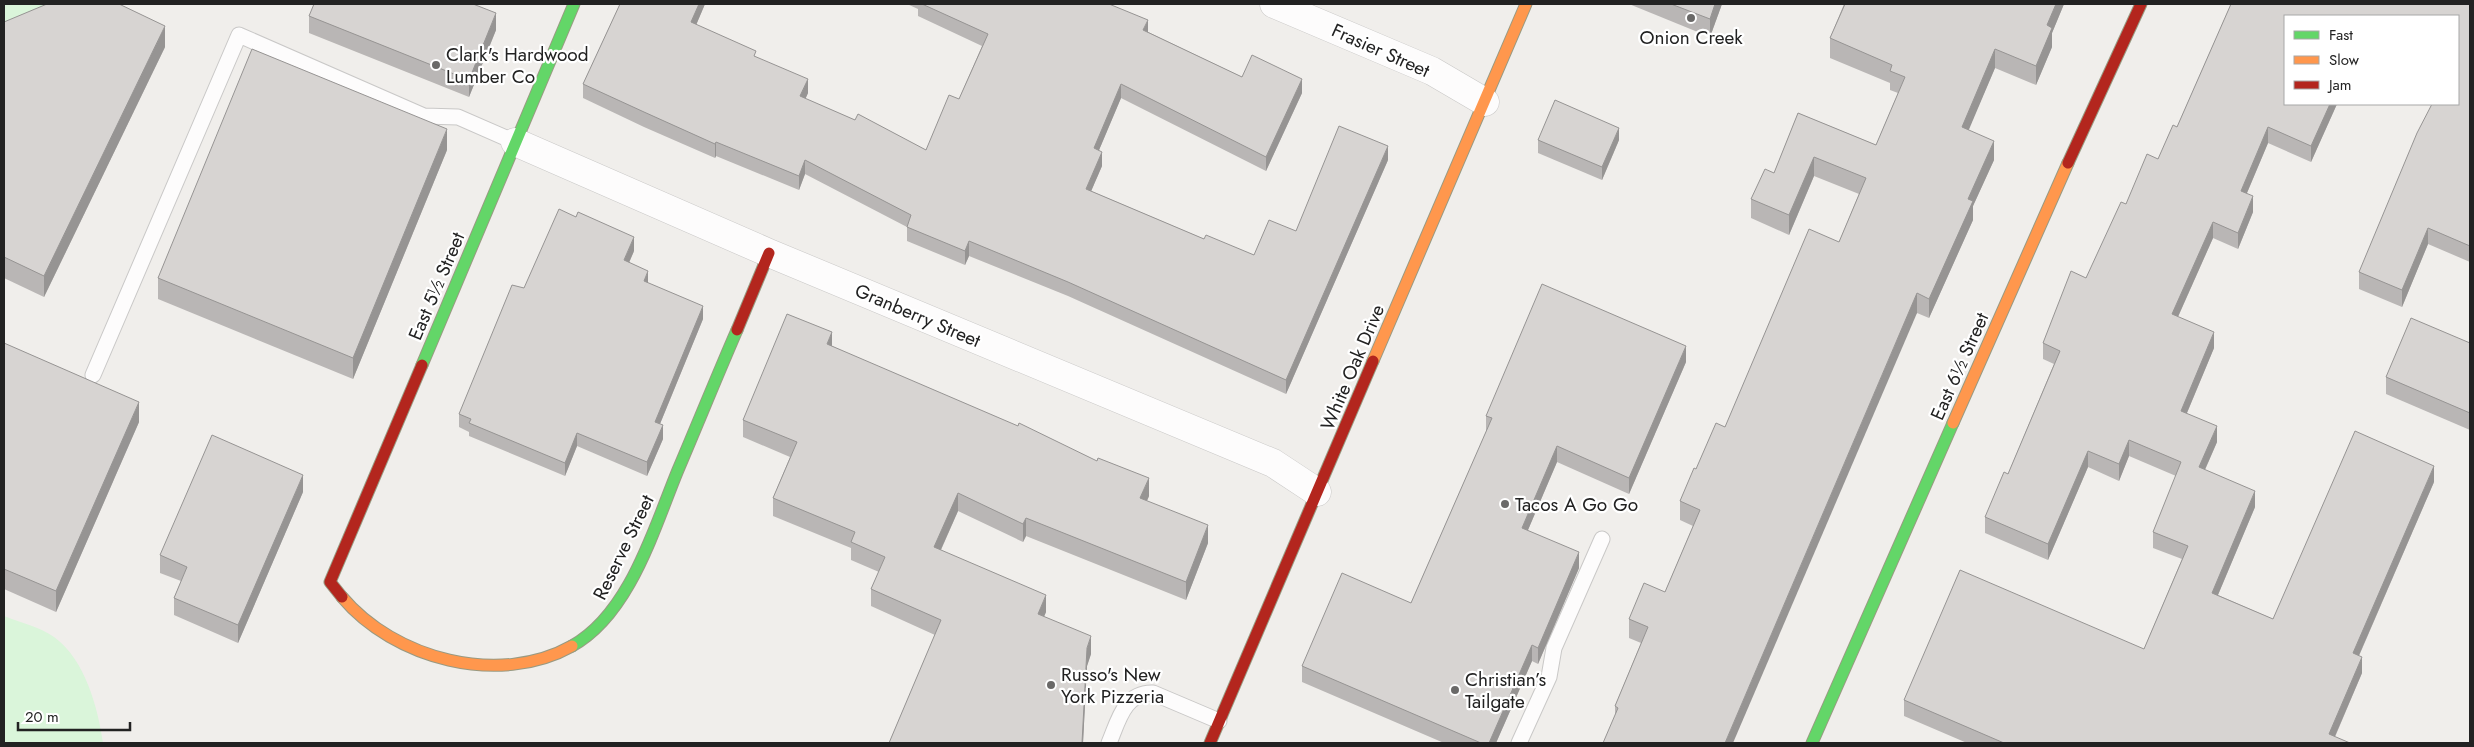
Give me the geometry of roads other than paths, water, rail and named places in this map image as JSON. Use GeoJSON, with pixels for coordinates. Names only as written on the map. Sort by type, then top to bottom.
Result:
{"type":"FeatureCollection","features":[{"type":"Feature","properties":{"kind":"street","name":"East 5½ Street"},"geometry":{"type":"LineString","coordinates":[[330,582],[574,4]]}},
{"type":"Feature","properties":{"kind":"street","name":"Frasier Street"},"geometry":{"type":"LineString","coordinates":[[1274,4],[1432,71],[1485,102]]}},
{"type":"Feature","properties":{"kind":"street","name":"White Oak Drive"},"geometry":{"type":"LineString","coordinates":[[1210,743],[1526,4]]}},
{"type":"Feature","properties":{"kind":"street","name":"East 6½ Street"},"geometry":{"type":"LineString","coordinates":[[1812,743],[2081,134],[2141,4]]}},
{"type":"Feature","properties":{"kind":"street","name":"Granberry Street"},"geometry":{"type":"LineString","coordinates":[[515,142],[769,253],[1273,463],[1317,492]]}},
{"type":"Feature","properties":{"kind":"street","name":"Reserve Street"},"geometry":{"type":"LineString","coordinates":[[330,582],[349,605],[372,626],[397,641],[426,653],[450,660],[509,665],[563,653],[584,640],[618,602],[642,557],[769,253]]}},
{"type":"Feature","properties":{"kind":"lane"},"geometry":{"type":"LineString","coordinates":[[94,375],[239,35],[424,116],[458,117],[515,142]]}},
{"type":"Feature","properties":{"kind":"lane"},"geometry":{"type":"LineString","coordinates":[[1519,743],[1549,677],[1554,648],[1602,539]]}},
{"type":"Feature","properties":{"kind":"lane"},"geometry":{"type":"LineString","coordinates":[[1109,743],[1126,704],[1146,693],[1153,693],[1219,721]]}},
{"type":"Feature","properties":{"kind":"place","name":"Onion Creek"},"geometry":{"type":"Point","coordinates":[1691,18]}},
{"type":"Feature","properties":{"kind":"place","name":"Clark's Hardwood Lumber Co"},"geometry":{"type":"Point","coordinates":[436,65]}},
{"type":"Feature","properties":{"kind":"place","name":"Tacos A Go Go"},"geometry":{"type":"Point","coordinates":[1505,504]}},
{"type":"Feature","properties":{"kind":"place","name":"Russo's New York Pizzeria"},"geometry":{"type":"Point","coordinates":[1051,685]}},
{"type":"Feature","properties":{"kind":"place","name":"Christian’s Tailgate"},"geometry":{"type":"Point","coordinates":[1455,690]}}]}
